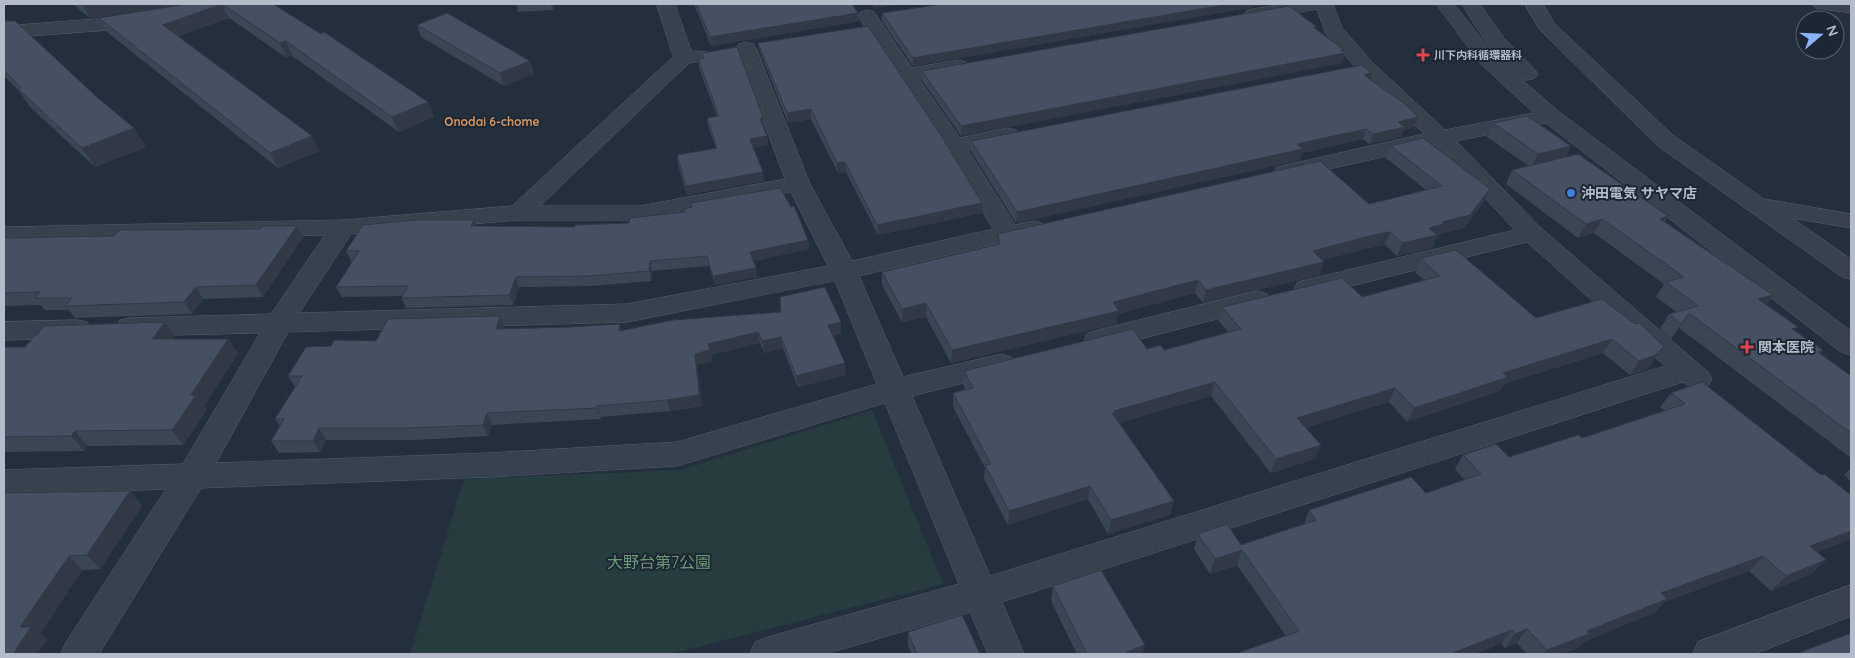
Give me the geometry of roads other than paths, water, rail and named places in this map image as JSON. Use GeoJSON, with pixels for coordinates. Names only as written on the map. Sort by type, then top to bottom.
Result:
{"type":"FeatureCollection","features":[{"type":"Feature","properties":{"kind":"street"},"geometry":{"type":"LineString","coordinates":[[666,4],[683,58]]}},
{"type":"Feature","properties":{"kind":"street"},"geometry":{"type":"LineString","coordinates":[[1237,17],[1314,4]]}},
{"type":"Feature","properties":{"kind":"street"},"geometry":{"type":"LineString","coordinates":[[1324,4],[1333,30],[1355,68],[1440,137],[1532,233],[1686,370],[1716,394]]}},
{"type":"Feature","properties":{"kind":"street"},"geometry":{"type":"LineString","coordinates":[[1445,4],[1488,60],[1550,116],[1851,345]]}},
{"type":"Feature","properties":{"kind":"street"},"geometry":{"type":"LineString","coordinates":[[1471,4],[1478,17],[1517,65],[1569,111],[1713,222],[1851,323]]}},
{"type":"Feature","properties":{"kind":"street"},"geometry":{"type":"LineString","coordinates":[[1534,4],[1547,26],[1666,140],[1851,271]]}},
{"type":"Feature","properties":{"kind":"street"},"geometry":{"type":"LineString","coordinates":[[1822,4],[1851,8]]}},
{"type":"Feature","properties":{"kind":"street"},"geometry":{"type":"LineString","coordinates":[[4,32],[110,24],[157,16]]}},
{"type":"Feature","properties":{"kind":"street"},"geometry":{"type":"LineString","coordinates":[[868,18],[908,75],[1008,233]]}},
{"type":"Feature","properties":{"kind":"street"},"geometry":{"type":"LineString","coordinates":[[519,214],[683,58],[740,49],[798,184],[844,272],[1006,654]]}},
{"type":"Feature","properties":{"kind":"street"},"geometry":{"type":"LineString","coordinates":[[908,75],[975,63]]}},
{"type":"Feature","properties":{"kind":"street"},"geometry":{"type":"LineString","coordinates":[[1258,178],[1440,137],[1550,116]]}},
{"type":"Feature","properties":{"kind":"street"},"geometry":{"type":"LineString","coordinates":[[954,146],[1023,132]]}},
{"type":"Feature","properties":{"kind":"street"},"geometry":{"type":"LineString","coordinates":[[4,235],[343,227],[519,214],[640,213],[798,184]]}},
{"type":"Feature","properties":{"kind":"street"},"geometry":{"type":"LineString","coordinates":[[1755,204],[1851,221]]}},
{"type":"Feature","properties":{"kind":"street"},"geometry":{"type":"LineString","coordinates":[[4,331],[627,313],[844,272],[1056,223]]}},
{"type":"Feature","properties":{"kind":"street"},"geometry":{"type":"LineString","coordinates":[[79,654],[191,478],[279,323],[343,227]]}},
{"type":"Feature","properties":{"kind":"street"},"geometry":{"type":"LineString","coordinates":[[1077,345],[1532,233]]}},
{"type":"Feature","properties":{"kind":"street"},"geometry":{"type":"LineString","coordinates":[[4,483],[191,478],[489,465],[677,454],[893,390],[1029,357]]}},
{"type":"Feature","properties":{"kind":"street"},"geometry":{"type":"LineString","coordinates":[[768,654],[980,594],[1686,370]]}},
{"type":"Feature","properties":{"kind":"street"},"geometry":{"type":"LineString","coordinates":[[1711,654],[1851,600]]}},
{"type":"Feature","properties":{"kind":"place","name":"川下内科循環器科"},"geometry":{"type":"Point","coordinates":[1423,55]}},
{"type":"Feature","properties":{"kind":"place","name":"沖田電気 サヤマ店"},"geometry":{"type":"Point","coordinates":[1571,193]}},
{"type":"Feature","properties":{"kind":"place","name":"関本医院"},"geometry":{"type":"Point","coordinates":[1747,347]}},
{"type":"Feature","properties":{"kind":"district","name":"Onodai 6-chome"},"geometry":{"type":"Point","coordinates":[492,121]}},
{"type":"Feature","properties":{"kind":"park label","name":"大野台第7公園"},"geometry":{"type":"Point","coordinates":[659,562]}}]}
